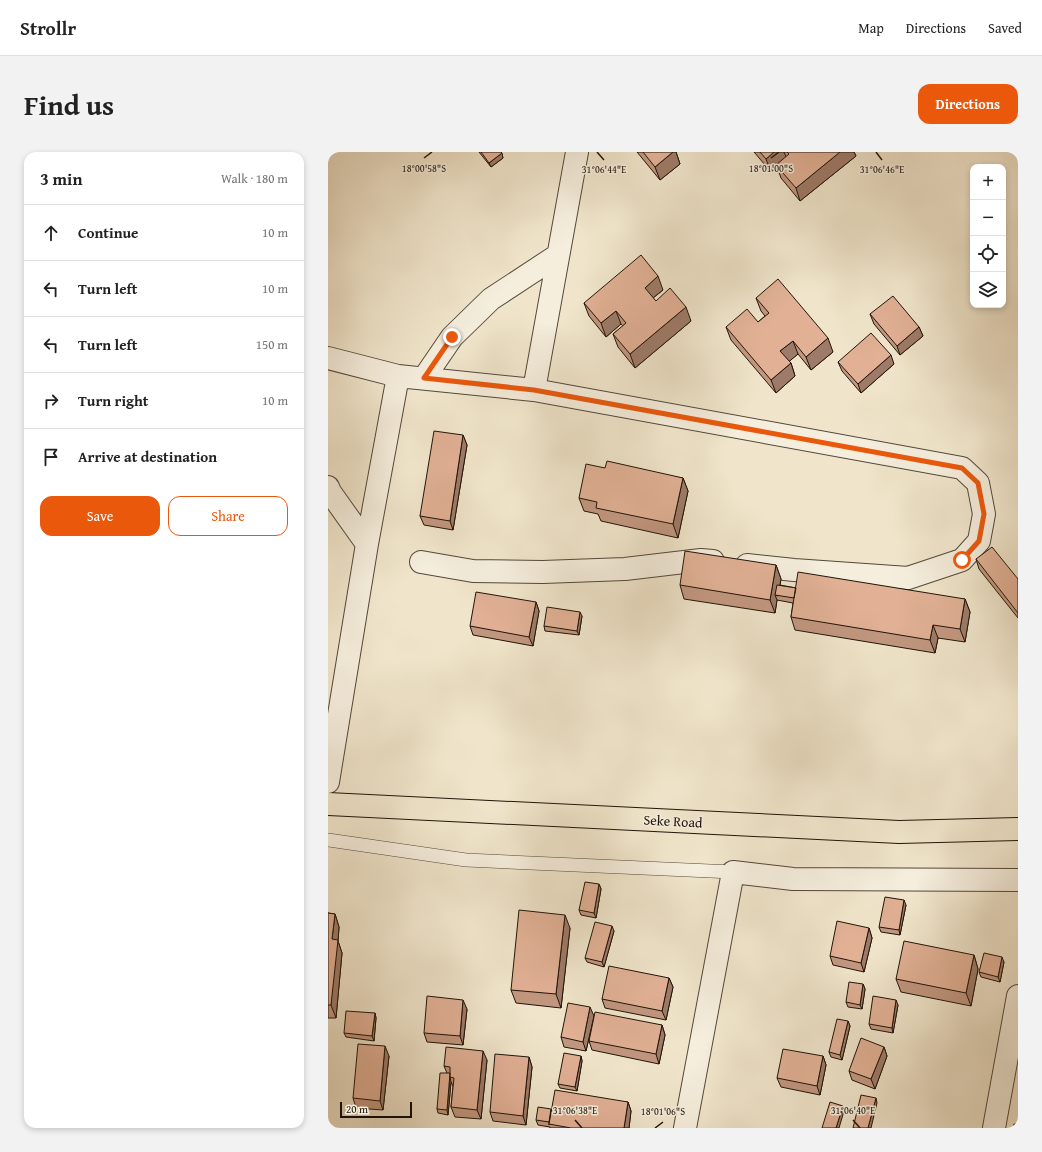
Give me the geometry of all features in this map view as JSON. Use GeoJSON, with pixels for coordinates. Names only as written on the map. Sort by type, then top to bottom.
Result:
{"type":"FeatureCollection","features":[{"type":"Feature","properties":{"kind":"main road","name":"Seke Road"},"geometry":{"type":"LineString","coordinates":[[328,804],[899,832],[1018,829]]}},
{"type":"Feature","properties":{"kind":"street"},"geometry":{"type":"LineString","coordinates":[[534,390],[577,152]]}},
{"type":"Feature","properties":{"kind":"street"},"geometry":{"type":"LineString","coordinates":[[424,378],[452,337],[491,299],[558,255]]}},
{"type":"Feature","properties":{"kind":"street"},"geometry":{"type":"LineString","coordinates":[[328,358],[398,376],[534,390],[962,468],[978,483],[984,514],[979,541],[962,560],[908,578],[794,570],[701,560],[625,569],[543,572],[473,571],[421,562]]}},
{"type":"Feature","properties":{"kind":"street"},"geometry":{"type":"LineString","coordinates":[[328,782],[367,544],[398,376]]}},
{"type":"Feature","properties":{"kind":"street"},"geometry":{"type":"LineString","coordinates":[[329,491],[367,544]]}},
{"type":"Feature","properties":{"kind":"street"},"geometry":{"type":"LineString","coordinates":[[685,1128],[733,872],[793,878],[1018,880]]}},
{"type":"Feature","properties":{"kind":"street"},"geometry":{"type":"LineString","coordinates":[[994,1128],[1018,996]]}},
{"type":"Feature","properties":{"kind":"lane"},"geometry":{"type":"LineString","coordinates":[[328,840],[466,860],[733,872]]}},
{"type":"Feature","properties":{"kind":"building"},"geometry":{"type":"Polygon","coordinates":[[[481,152],[501,152],[502,153],[489,163],[481,152]]]}},
{"type":"Feature","properties":{"kind":"building"},"geometry":{"type":"Polygon","coordinates":[[[643,152],[673,152],[655,167],[643,152]]]}},
{"type":"Feature","properties":{"kind":"building"},"geometry":{"type":"Polygon","coordinates":[[[760,152],[774,152],[766,159],[760,152]]]}},
{"type":"Feature","properties":{"kind":"building"},"geometry":{"type":"Polygon","coordinates":[[[787,152],[840,152],[796,188],[776,165],[789,154],[787,152]]]}},
{"type":"Feature","properties":{"kind":"building"},"geometry":{"type":"Polygon","coordinates":[[[641,255],[658,276],[645,288],[656,301],[670,288],[686,307],[630,354],[613,334],[626,323],[616,311],[601,323],[584,303],[641,255]]]}},
{"type":"Feature","properties":{"kind":"building"},"geometry":{"type":"Polygon","coordinates":[[[778,279],[828,338],[806,357],[793,341],[780,351],[791,363],[771,380],[726,327],[747,309],[758,322],[769,313],[756,298],[778,279]]]}},
{"type":"Feature","properties":{"kind":"building"},"geometry":{"type":"Polygon","coordinates":[[[893,296],[919,327],[897,346],[870,314],[893,296]]]}},
{"type":"Feature","properties":{"kind":"building"},"geometry":{"type":"Polygon","coordinates":[[[871,333],[891,355],[858,384],[838,362],[871,333]]]}},
{"type":"Feature","properties":{"kind":"building"},"geometry":{"type":"Polygon","coordinates":[[[434,431],[463,435],[450,521],[420,516],[434,431]]]}},
{"type":"Feature","properties":{"kind":"building"},"geometry":{"type":"Polygon","coordinates":[[[607,461],[683,478],[673,524],[596,508],[597,502],[579,498],[586,464],[605,468],[607,461]]]}},
{"type":"Feature","properties":{"kind":"building"},"geometry":{"type":"Polygon","coordinates":[[[992,547],[1018,579],[1018,613],[976,559],[992,547]]]}},
{"type":"Feature","properties":{"kind":"building"},"geometry":{"type":"Polygon","coordinates":[[[685,551],[776,565],[770,600],[680,585],[685,551]]]}},
{"type":"Feature","properties":{"kind":"building"},"geometry":{"type":"Polygon","coordinates":[[[798,572],[965,599],[960,629],[933,625],[930,640],[791,617],[798,572]]]}},
{"type":"Feature","properties":{"kind":"building"},"geometry":{"type":"Polygon","coordinates":[[[777,585],[796,588],[794,598],[775,595],[777,585]]]}},
{"type":"Feature","properties":{"kind":"building"},"geometry":{"type":"Polygon","coordinates":[[[476,592],[536,602],[529,637],[470,626],[476,592]]]}},
{"type":"Feature","properties":{"kind":"building"},"geometry":{"type":"Polygon","coordinates":[[[547,607],[580,612],[577,631],[544,626],[547,607]]]}},
{"type":"Feature","properties":{"kind":"building"},"geometry":{"type":"Polygon","coordinates":[[[585,882],[599,884],[594,913],[579,910],[585,882]]]}},
{"type":"Feature","properties":{"kind":"building"},"geometry":{"type":"Polygon","coordinates":[[[885,897],[904,900],[899,930],[879,927],[885,897]]]}},
{"type":"Feature","properties":{"kind":"building"},"geometry":{"type":"Polygon","coordinates":[[[519,910],[565,915],[556,994],[511,990],[519,910]]]}},
{"type":"Feature","properties":{"kind":"building"},"geometry":{"type":"Polygon","coordinates":[[[328,913],[335,914],[332,939],[338,940],[331,1005],[328,1005],[328,913]]]}},
{"type":"Feature","properties":{"kind":"building"},"geometry":{"type":"Polygon","coordinates":[[[837,921],[869,928],[861,963],[830,956],[837,921]]]}},
{"type":"Feature","properties":{"kind":"building"},"geometry":{"type":"Polygon","coordinates":[[[595,922],[612,926],[602,962],[585,958],[595,922]]]}},
{"type":"Feature","properties":{"kind":"building"},"geometry":{"type":"Polygon","coordinates":[[[904,941],[974,955],[966,993],[896,979],[904,941]]]}},
{"type":"Feature","properties":{"kind":"building"},"geometry":{"type":"Polygon","coordinates":[[[984,953],[1002,957],[998,977],[979,972],[984,953]]]}},
{"type":"Feature","properties":{"kind":"building"},"geometry":{"type":"Polygon","coordinates":[[[609,966],[669,978],[662,1011],[602,999],[609,966]]]}},
{"type":"Feature","properties":{"kind":"building"},"geometry":{"type":"Polygon","coordinates":[[[849,982],[863,984],[860,1005],[846,1002],[849,982]]]}},
{"type":"Feature","properties":{"kind":"building"},"geometry":{"type":"Polygon","coordinates":[[[427,996],[463,1000],[460,1036],[424,1033],[427,996]]]}},
{"type":"Feature","properties":{"kind":"building"},"geometry":{"type":"Polygon","coordinates":[[[873,996],[896,1000],[892,1028],[869,1024],[873,996]]]}},
{"type":"Feature","properties":{"kind":"building"},"geometry":{"type":"Polygon","coordinates":[[[568,1003],[590,1007],[583,1042],[561,1037],[568,1003]]]}},
{"type":"Feature","properties":{"kind":"building"},"geometry":{"type":"Polygon","coordinates":[[[346,1011],[375,1013],[372,1036],[344,1033],[346,1011]]]}},
{"type":"Feature","properties":{"kind":"building"},"geometry":{"type":"Polygon","coordinates":[[[595,1012],[662,1025],[656,1054],[589,1041],[595,1012]]]}},
{"type":"Feature","properties":{"kind":"building"},"geometry":{"type":"Polygon","coordinates":[[[837,1019],[848,1021],[840,1055],[829,1052],[837,1019]]]}},
{"type":"Feature","properties":{"kind":"building"},"geometry":{"type":"Polygon","coordinates":[[[861,1038],[884,1047],[871,1079],[849,1071],[861,1038]]]}},
{"type":"Feature","properties":{"kind":"building"},"geometry":{"type":"Polygon","coordinates":[[[358,1044],[385,1046],[380,1101],[353,1098],[358,1044]]]}},
{"type":"Feature","properties":{"kind":"building"},"geometry":{"type":"Polygon","coordinates":[[[446,1047],[483,1051],[477,1110],[451,1107],[454,1078],[450,1077],[450,1067],[444,1066],[446,1047]]]}},
{"type":"Feature","properties":{"kind":"building"},"geometry":{"type":"Polygon","coordinates":[[[783,1049],[823,1056],[817,1086],[777,1078],[783,1049]]]}},
{"type":"Feature","properties":{"kind":"building"},"geometry":{"type":"Polygon","coordinates":[[[564,1053],[581,1056],[575,1087],[558,1084],[564,1053]]]}},
{"type":"Feature","properties":{"kind":"building"},"geometry":{"type":"Polygon","coordinates":[[[495,1054],[529,1057],[523,1116],[490,1112],[495,1054]]]}},
{"type":"Feature","properties":{"kind":"building"},"geometry":{"type":"Polygon","coordinates":[[[440,1073],[450,1073],[447,1110],[437,1109],[440,1073]]]}},
{"type":"Feature","properties":{"kind":"building"},"geometry":{"type":"Polygon","coordinates":[[[555,1090],[628,1102],[624,1128],[571,1128],[549,1124],[555,1090]]]}},
{"type":"Feature","properties":{"kind":"building"},"geometry":{"type":"Polygon","coordinates":[[[861,1095],[876,1098],[868,1128],[853,1128],[861,1095]]]}},
{"type":"Feature","properties":{"kind":"building"},"geometry":{"type":"Polygon","coordinates":[[[830,1102],[843,1106],[836,1128],[822,1128],[830,1102]]]}},
{"type":"Feature","properties":{"kind":"building"},"geometry":{"type":"Polygon","coordinates":[[[538,1107],[551,1109],[549,1122],[536,1120],[538,1107]]]}},
{"type":"Feature","properties":{"kind":"building"},"geometry":{"type":"Polygon","coordinates":[[[1014,1124],[1018,1124],[1018,1128],[1013,1128],[1014,1124]]]}},
{"type":"Feature","properties":{"kind":"route"},"geometry":{"type":"LineString","coordinates":[[452,337],[424,378],[534,390],[962,468],[978,483],[984,514],[979,541],[962,560]]}}]}
